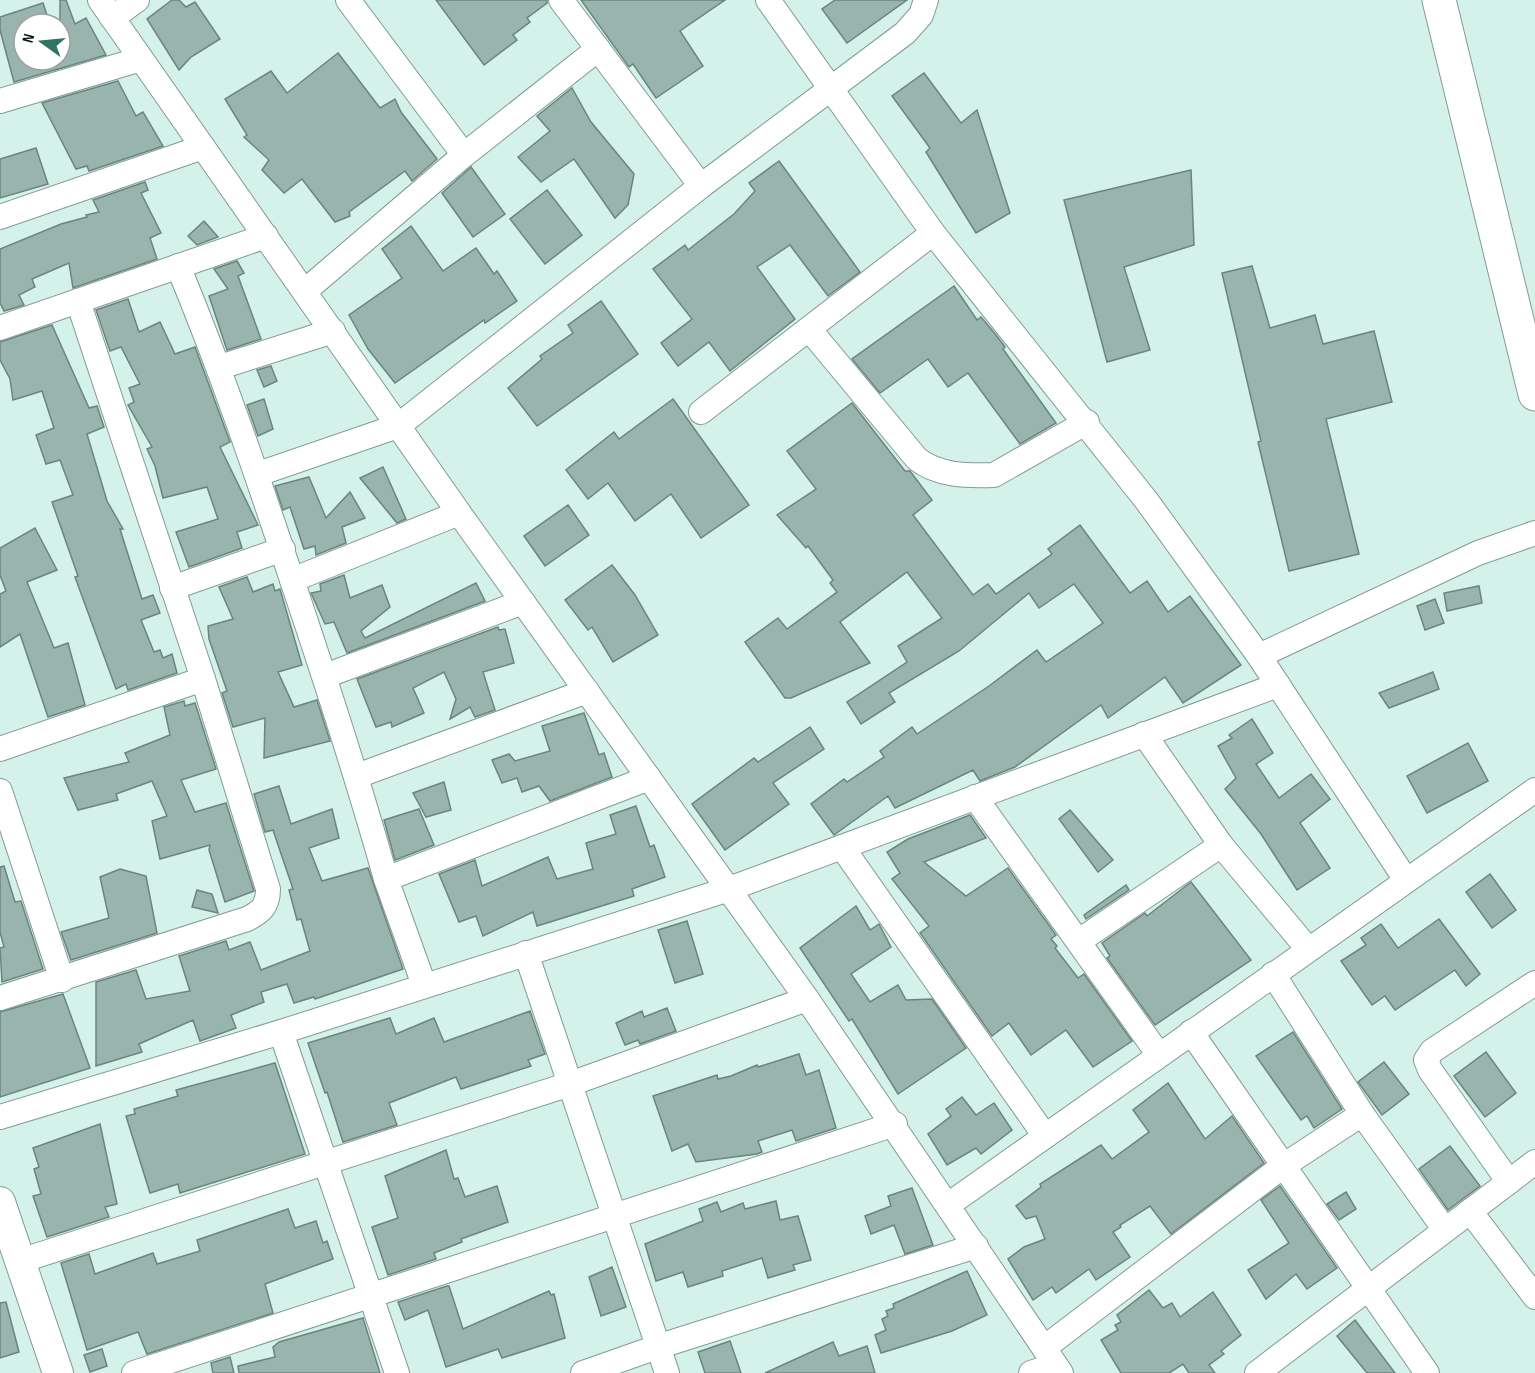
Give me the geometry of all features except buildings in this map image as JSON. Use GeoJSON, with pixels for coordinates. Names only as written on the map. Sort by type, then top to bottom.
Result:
{"type":"FeatureCollection","features":[{"type":"Feature","properties":{"kind":"main road"},"geometry":{"type":"LineString","coordinates":[[1438,0],[1535,394]]}},
{"type":"Feature","properties":{"kind":"street"},"geometry":{"type":"LineString","coordinates":[[137,0],[106,9],[459,513],[895,1124],[1053,1362]]}},
{"type":"Feature","properties":{"kind":"street"},"geometry":{"type":"LineString","coordinates":[[348,0],[464,155]]}},
{"type":"Feature","properties":{"kind":"street"},"geometry":{"type":"LineString","coordinates":[[561,0],[701,186]]}},
{"type":"Feature","properties":{"kind":"street"},"geometry":{"type":"LineString","coordinates":[[768,0],[933,233],[1087,422],[1259,656],[1406,880]]}},
{"type":"Feature","properties":{"kind":"street"},"geometry":{"type":"LineString","coordinates":[[258,474],[398,426],[701,186],[830,87],[905,33],[921,15],[926,0]]}},
{"type":"Feature","properties":{"kind":"street"},"geometry":{"type":"LineString","coordinates":[[305,291],[464,155],[598,49]]}},
{"type":"Feature","properties":{"kind":"street"},"geometry":{"type":"LineString","coordinates":[[0,101],[141,58]]}},
{"type":"Feature","properties":{"kind":"street"},"geometry":{"type":"LineString","coordinates":[[0,217],[203,147]]}},
{"type":"Feature","properties":{"kind":"street"},"geometry":{"type":"LineString","coordinates":[[701,412],[933,233]]}},
{"type":"Feature","properties":{"kind":"street"},"geometry":{"type":"LineString","coordinates":[[0,328],[266,236]]}},
{"type":"Feature","properties":{"kind":"street"},"geometry":{"type":"LineString","coordinates":[[178,266],[220,367],[258,474],[357,776],[386,879],[424,985]]}},
{"type":"Feature","properties":{"kind":"street"},"geometry":{"type":"LineString","coordinates":[[0,998],[247,919],[261,912],[268,900],[268,889],[203,679],[78,301]]}},
{"type":"Feature","properties":{"kind":"street"},"geometry":{"type":"LineString","coordinates":[[809,329],[917,459],[931,469],[978,476],[994,475],[1087,422]]}},
{"type":"Feature","properties":{"kind":"street"},"geometry":{"type":"LineString","coordinates":[[220,367],[333,332]]}},
{"type":"Feature","properties":{"kind":"street"},"geometry":{"type":"LineString","coordinates":[[292,580],[459,513]]}},
{"type":"Feature","properties":{"kind":"street"},"geometry":{"type":"LineString","coordinates":[[1259,656],[1478,553],[1535,533]]}},
{"type":"Feature","properties":{"kind":"street"},"geometry":{"type":"LineString","coordinates":[[172,588],[283,549]]}},
{"type":"Feature","properties":{"kind":"street"},"geometry":{"type":"LineString","coordinates":[[325,676],[523,602]]}},
{"type":"Feature","properties":{"kind":"street"},"geometry":{"type":"LineString","coordinates":[[0,749],[203,679]]}},
{"type":"Feature","properties":{"kind":"street"},"geometry":{"type":"LineString","coordinates":[[0,1117],[281,1032],[729,889],[1278,685]]}},
{"type":"Feature","properties":{"kind":"street"},"geometry":{"type":"LineString","coordinates":[[357,776],[587,691]]}},
{"type":"Feature","properties":{"kind":"street"},"geometry":{"type":"LineString","coordinates":[[1144,734],[1221,845],[1308,949]]}},
{"type":"Feature","properties":{"kind":"street"},"geometry":{"type":"LineString","coordinates":[[386,879],[650,778]]}},
{"type":"Feature","properties":{"kind":"street"},"geometry":{"type":"LineString","coordinates":[[948,1205],[1535,790]]}},
{"type":"Feature","properties":{"kind":"street"},"geometry":{"type":"LineString","coordinates":[[0,791],[62,980]]}},
{"type":"Feature","properties":{"kind":"street"},"geometry":{"type":"LineString","coordinates":[[975,797],[1159,1055]]}},
{"type":"Feature","properties":{"kind":"street"},"geometry":{"type":"LineString","coordinates":[[1079,941],[1221,845]]}},
{"type":"Feature","properties":{"kind":"street"},"geometry":{"type":"LineString","coordinates":[[842,847],[1045,1136]]}},
{"type":"Feature","properties":{"kind":"street"},"geometry":{"type":"LineString","coordinates":[[526,952],[657,1347],[668,1373]]}},
{"type":"Feature","properties":{"kind":"street"},"geometry":{"type":"LineString","coordinates":[[1273,975],[1362,1114],[1445,1230]]}},
{"type":"Feature","properties":{"kind":"street"},"geometry":{"type":"LineString","coordinates":[[1509,1182],[1430,1070],[1426,1060],[1432,1051],[1535,983]]}},
{"type":"Feature","properties":{"kind":"street"},"geometry":{"type":"LineString","coordinates":[[20,1261],[570,1084],[807,999]]}},
{"type":"Feature","properties":{"kind":"street"},"geometry":{"type":"LineString","coordinates":[[281,1032],[398,1373]]}},
{"type":"Feature","properties":{"kind":"street"},"geometry":{"type":"LineString","coordinates":[[1191,1032],[1427,1373]]}},
{"type":"Feature","properties":{"kind":"street"},"geometry":{"type":"LineString","coordinates":[[1031,1373],[1053,1362],[1283,1166],[1362,1114]]}},
{"type":"Feature","properties":{"kind":"street"},"geometry":{"type":"LineString","coordinates":[[134,1373],[895,1124]]}},
{"type":"Feature","properties":{"kind":"street"},"geometry":{"type":"LineString","coordinates":[[1257,1373],[1535,1162]]}},
{"type":"Feature","properties":{"kind":"street"},"geometry":{"type":"LineString","coordinates":[[0,1202],[58,1373]]}},
{"type":"Feature","properties":{"kind":"street"},"geometry":{"type":"LineString","coordinates":[[1470,1211],[1535,1297]]}},
{"type":"Feature","properties":{"kind":"street"},"geometry":{"type":"LineString","coordinates":[[583,1373],[657,1347],[976,1246]]}}]}
